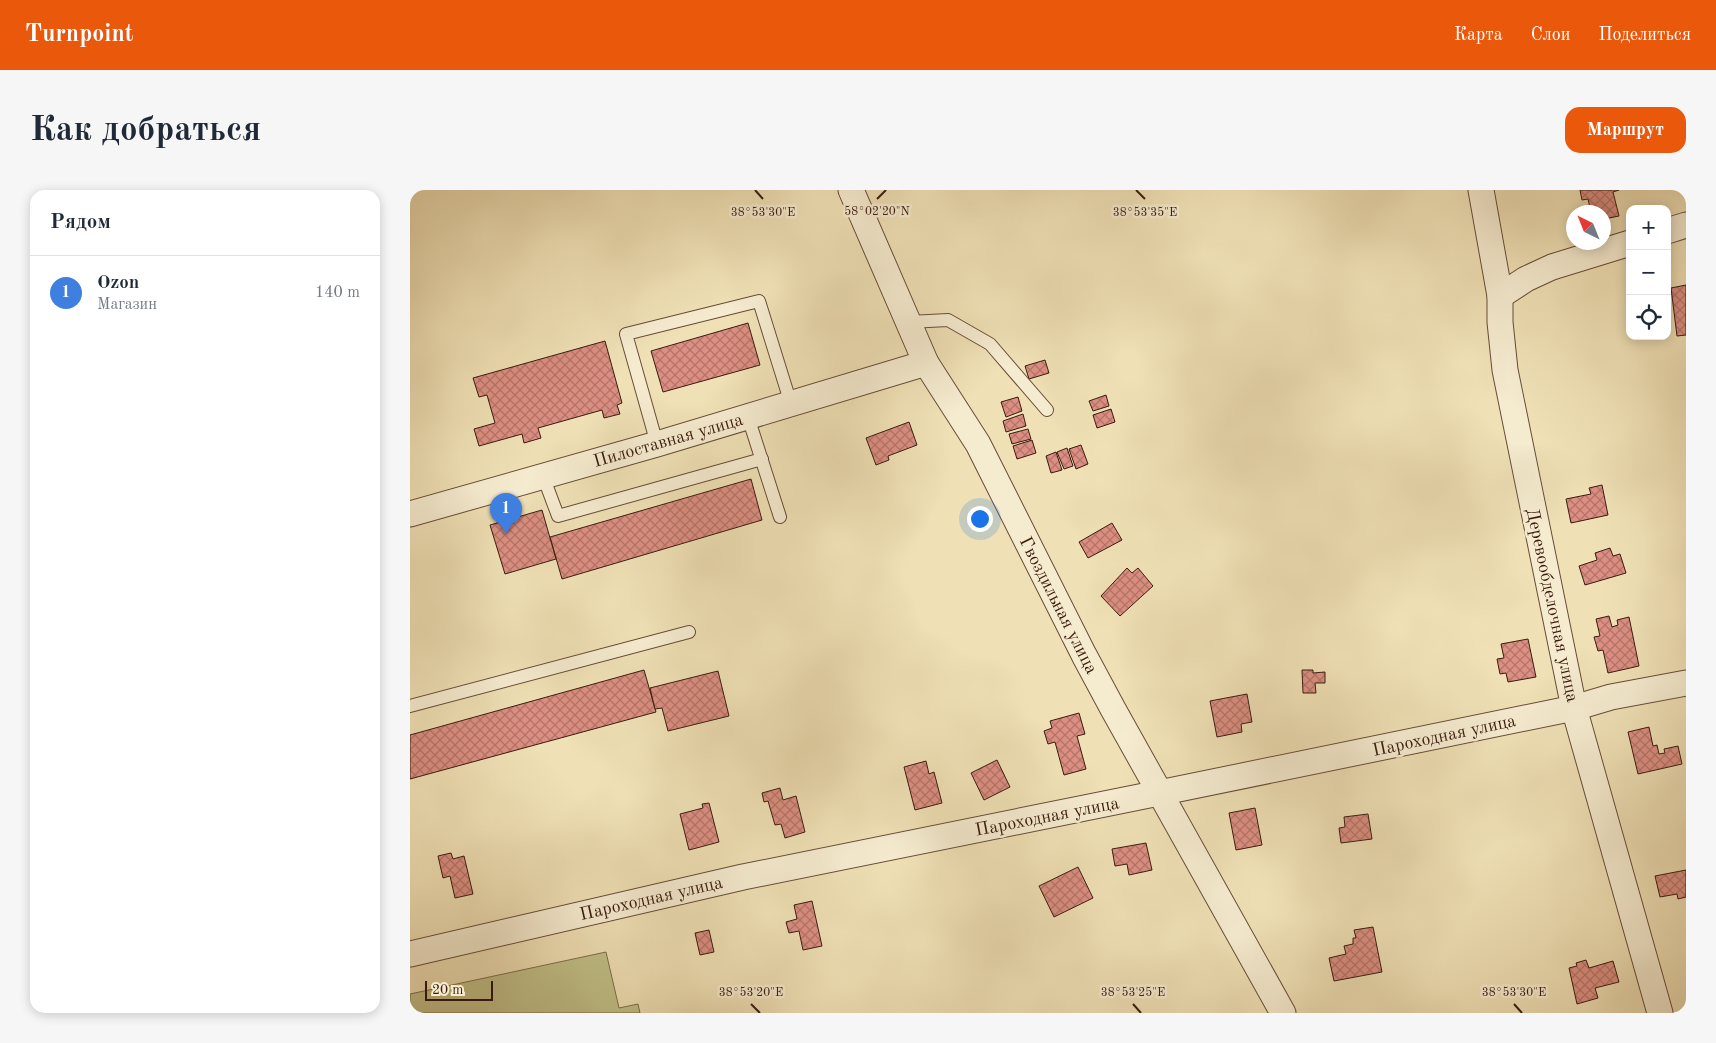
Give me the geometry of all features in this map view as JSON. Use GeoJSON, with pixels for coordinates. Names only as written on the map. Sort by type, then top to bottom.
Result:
{"type":"FeatureCollection","features":[{"type":"Feature","properties":{"kind":"street","name":"Гвоздильная улица"},"geometry":{"type":"LineString","coordinates":[[851,190],[926,363],[978,444],[1084,655],[1159,794],[1283,1013]]}},
{"type":"Feature","properties":{"kind":"street","name":"Деревообделочная улица"},"geometry":{"type":"LineString","coordinates":[[1481,190],[1500,296],[1500,322],[1505,370],[1574,708],[1660,1013]]}},
{"type":"Feature","properties":{"kind":"street"},"geometry":{"type":"LineString","coordinates":[[1671,229],[1686,224]]}},
{"type":"Feature","properties":{"kind":"street"},"geometry":{"type":"LineString","coordinates":[[1500,296],[1526,279],[1552,267],[1626,243]]}},
{"type":"Feature","properties":{"kind":"street","name":"Пилоставная улица"},"geometry":{"type":"LineString","coordinates":[[410,514],[657,444],[926,363]]}},
{"type":"Feature","properties":{"kind":"street","name":"Пароходная улица"},"geometry":{"type":"LineString","coordinates":[[410,954],[742,877],[1159,794],[1574,708],[1611,697],[1686,683]]}},
{"type":"Feature","properties":{"kind":"lane"},"geometry":{"type":"LineString","coordinates":[[657,444],[626,334],[759,301],[790,404]]}},
{"type":"Feature","properties":{"kind":"lane"},"geometry":{"type":"LineString","coordinates":[[908,322],[948,320],[990,344],[1047,410]]}},
{"type":"Feature","properties":{"kind":"lane"},"geometry":{"type":"LineString","coordinates":[[748,417],[780,517]]}},
{"type":"Feature","properties":{"kind":"lane"},"geometry":{"type":"LineString","coordinates":[[543,476],[558,516],[762,459]]}},
{"type":"Feature","properties":{"kind":"lane"},"geometry":{"type":"LineString","coordinates":[[410,706],[689,632]]}},
{"type":"Feature","properties":{"kind":"shaded area"},"geometry":{"type":"Polygon","coordinates":[[[606,952],[619,1008],[638,1004],[640,1013],[410,1013],[410,994],[606,952]]]}},
{"type":"Feature","properties":{"kind":"building"},"geometry":{"type":"Polygon","coordinates":[[[1580,190],[1619,190],[1613,192],[1619,216],[1611,218],[1611,205],[1589,205],[1588,199],[1582,200],[1580,190]]]}},
{"type":"Feature","properties":{"kind":"building"},"geometry":{"type":"Polygon","coordinates":[[[1686,285],[1686,335],[1677,336],[1671,288],[1686,285]]]}},
{"type":"Feature","properties":{"kind":"building"},"geometry":{"type":"Polygon","coordinates":[[[748,323],[760,365],[663,392],[651,351],[748,323]]]}},
{"type":"Feature","properties":{"kind":"building"},"geometry":{"type":"Polygon","coordinates":[[[605,341],[622,403],[617,405],[620,414],[604,418],[602,410],[538,428],[541,438],[524,443],[522,434],[479,446],[474,429],[495,423],[487,395],[479,397],[473,378],[605,341]]]}},
{"type":"Feature","properties":{"kind":"building"},"geometry":{"type":"Polygon","coordinates":[[[1045,360],[1049,373],[1029,379],[1025,366],[1045,360]]]}},
{"type":"Feature","properties":{"kind":"building"},"geometry":{"type":"Polygon","coordinates":[[[1106,395],[1109,406],[1093,411],[1089,401],[1106,395]]]}},
{"type":"Feature","properties":{"kind":"building"},"geometry":{"type":"Polygon","coordinates":[[[1018,397],[1022,411],[1006,417],[1001,402],[1018,397]]]}},
{"type":"Feature","properties":{"kind":"building"},"geometry":{"type":"Polygon","coordinates":[[[1111,409],[1115,422],[1097,428],[1093,415],[1111,409]]]}},
{"type":"Feature","properties":{"kind":"building"},"geometry":{"type":"Polygon","coordinates":[[[1023,414],[1026,426],[1006,432],[1003,421],[1023,414]]]}},
{"type":"Feature","properties":{"kind":"building"},"geometry":{"type":"Polygon","coordinates":[[[909,422],[917,445],[888,456],[889,460],[876,465],[866,438],[909,422]]]}},
{"type":"Feature","properties":{"kind":"building"},"geometry":{"type":"Polygon","coordinates":[[[1028,429],[1031,439],[1012,444],[1009,434],[1028,429]]]}},
{"type":"Feature","properties":{"kind":"building"},"geometry":{"type":"Polygon","coordinates":[[[1032,440],[1036,453],[1017,459],[1013,446],[1032,440]]]}},
{"type":"Feature","properties":{"kind":"building"},"geometry":{"type":"Polygon","coordinates":[[[1081,445],[1088,464],[1076,469],[1069,449],[1081,445]]]}},
{"type":"Feature","properties":{"kind":"building"},"geometry":{"type":"Polygon","coordinates":[[[1067,448],[1073,466],[1064,469],[1057,452],[1067,448]]]}},
{"type":"Feature","properties":{"kind":"building"},"geometry":{"type":"Polygon","coordinates":[[[1056,452],[1062,470],[1051,473],[1046,456],[1056,452]]]}},
{"type":"Feature","properties":{"kind":"building"},"geometry":{"type":"Polygon","coordinates":[[[751,479],[762,520],[562,579],[550,537],[751,479]]]}},
{"type":"Feature","properties":{"kind":"building"},"geometry":{"type":"Polygon","coordinates":[[[1602,485],[1608,515],[1571,523],[1566,499],[1591,494],[1589,488],[1602,485]]]}},
{"type":"Feature","properties":{"kind":"building"},"geometry":{"type":"Polygon","coordinates":[[[542,510],[556,559],[505,574],[490,525],[542,510]]]}},
{"type":"Feature","properties":{"kind":"building"},"geometry":{"type":"Polygon","coordinates":[[[1112,523],[1122,540],[1088,558],[1079,542],[1112,523]]]}},
{"type":"Feature","properties":{"kind":"building"},"geometry":{"type":"Polygon","coordinates":[[[1610,548],[1613,556],[1620,554],[1626,573],[1585,585],[1579,566],[1597,560],[1595,553],[1610,548]]]}},
{"type":"Feature","properties":{"kind":"building"},"geometry":{"type":"Polygon","coordinates":[[[1127,568],[1132,573],[1138,568],[1153,586],[1120,616],[1101,596],[1127,568]]]}},
{"type":"Feature","properties":{"kind":"building"},"geometry":{"type":"Polygon","coordinates":[[[1609,616],[1612,627],[1618,625],[1617,620],[1629,617],[1639,666],[1608,673],[1603,650],[1598,651],[1594,637],[1600,636],[1596,619],[1609,616]]]}},
{"type":"Feature","properties":{"kind":"building"},"geometry":{"type":"Polygon","coordinates":[[[1528,639],[1536,677],[1508,682],[1506,673],[1500,674],[1497,659],[1504,658],[1501,644],[1528,639]]]}},
{"type":"Feature","properties":{"kind":"building"},"geometry":{"type":"Polygon","coordinates":[[[644,670],[656,712],[410,779],[410,735],[644,670]]]}},
{"type":"Feature","properties":{"kind":"building"},"geometry":{"type":"Polygon","coordinates":[[[1302,670],[1313,670],[1313,673],[1325,672],[1325,683],[1315,683],[1316,693],[1303,693],[1302,670]]]}},
{"type":"Feature","properties":{"kind":"building"},"geometry":{"type":"Polygon","coordinates":[[[718,671],[729,716],[668,731],[662,708],[655,709],[650,688],[718,671]]]}},
{"type":"Feature","properties":{"kind":"building"},"geometry":{"type":"Polygon","coordinates":[[[1247,694],[1252,722],[1241,724],[1242,732],[1217,737],[1210,701],[1247,694]]]}},
{"type":"Feature","properties":{"kind":"building"},"geometry":{"type":"Polygon","coordinates":[[[1079,713],[1085,734],[1077,736],[1086,769],[1064,775],[1055,742],[1048,744],[1044,731],[1052,728],[1050,721],[1079,713]]]}},
{"type":"Feature","properties":{"kind":"building"},"geometry":{"type":"Polygon","coordinates":[[[1649,727],[1653,746],[1657,745],[1659,754],[1665,753],[1664,749],[1678,746],[1682,764],[1638,774],[1628,732],[1649,727]]]}},
{"type":"Feature","properties":{"kind":"building"},"geometry":{"type":"Polygon","coordinates":[[[997,760],[1010,787],[984,800],[971,773],[997,760]]]}},
{"type":"Feature","properties":{"kind":"building"},"geometry":{"type":"Polygon","coordinates":[[[926,761],[929,774],[934,772],[942,803],[915,810],[904,767],[926,761]]]}},
{"type":"Feature","properties":{"kind":"building"},"geometry":{"type":"Polygon","coordinates":[[[780,788],[783,800],[796,796],[805,832],[785,838],[781,824],[775,825],[768,801],[764,802],[762,793],[780,788]]]}},
{"type":"Feature","properties":{"kind":"building"},"geometry":{"type":"Polygon","coordinates":[[[709,803],[719,842],[689,850],[680,814],[703,808],[702,804],[709,803]]]}},
{"type":"Feature","properties":{"kind":"building"},"geometry":{"type":"Polygon","coordinates":[[[1255,808],[1262,845],[1236,850],[1229,813],[1255,808]]]}},
{"type":"Feature","properties":{"kind":"building"},"geometry":{"type":"Polygon","coordinates":[[[1368,814],[1372,839],[1341,843],[1339,828],[1345,827],[1344,817],[1368,814]]]}},
{"type":"Feature","properties":{"kind":"building"},"geometry":{"type":"Polygon","coordinates":[[[1146,843],[1152,870],[1129,875],[1127,864],[1115,866],[1112,849],[1146,843]]]}},
{"type":"Feature","properties":{"kind":"building"},"geometry":{"type":"Polygon","coordinates":[[[451,853],[453,859],[464,856],[473,894],[455,898],[450,876],[443,878],[438,856],[451,853]]]}},
{"type":"Feature","properties":{"kind":"building"},"geometry":{"type":"Polygon","coordinates":[[[1078,867],[1093,898],[1054,917],[1039,886],[1078,867]]]}},
{"type":"Feature","properties":{"kind":"building"},"geometry":{"type":"Polygon","coordinates":[[[1686,870],[1686,897],[1678,899],[1677,894],[1660,897],[1655,876],[1686,870]]]}},
{"type":"Feature","properties":{"kind":"building"},"geometry":{"type":"Polygon","coordinates":[[[812,901],[822,946],[803,950],[799,931],[789,933],[786,922],[797,919],[794,905],[812,901]]]}},
{"type":"Feature","properties":{"kind":"building"},"geometry":{"type":"Polygon","coordinates":[[[1373,927],[1382,972],[1334,981],[1329,958],[1346,954],[1344,946],[1353,944],[1353,938],[1356,938],[1354,930],[1373,927]]]}},
{"type":"Feature","properties":{"kind":"building"},"geometry":{"type":"Polygon","coordinates":[[[709,930],[714,952],[700,955],[695,933],[709,930]]]}},
{"type":"Feature","properties":{"kind":"building"},"geometry":{"type":"Polygon","coordinates":[[[1586,960],[1589,968],[1613,961],[1619,982],[1595,988],[1598,998],[1577,1004],[1569,968],[1577,966],[1576,963],[1586,960]]]}},
{"type":"Feature","properties":{"kind":"place","name":"Ozon"},"geometry":{"type":"Point","coordinates":[506,534]}}]}
